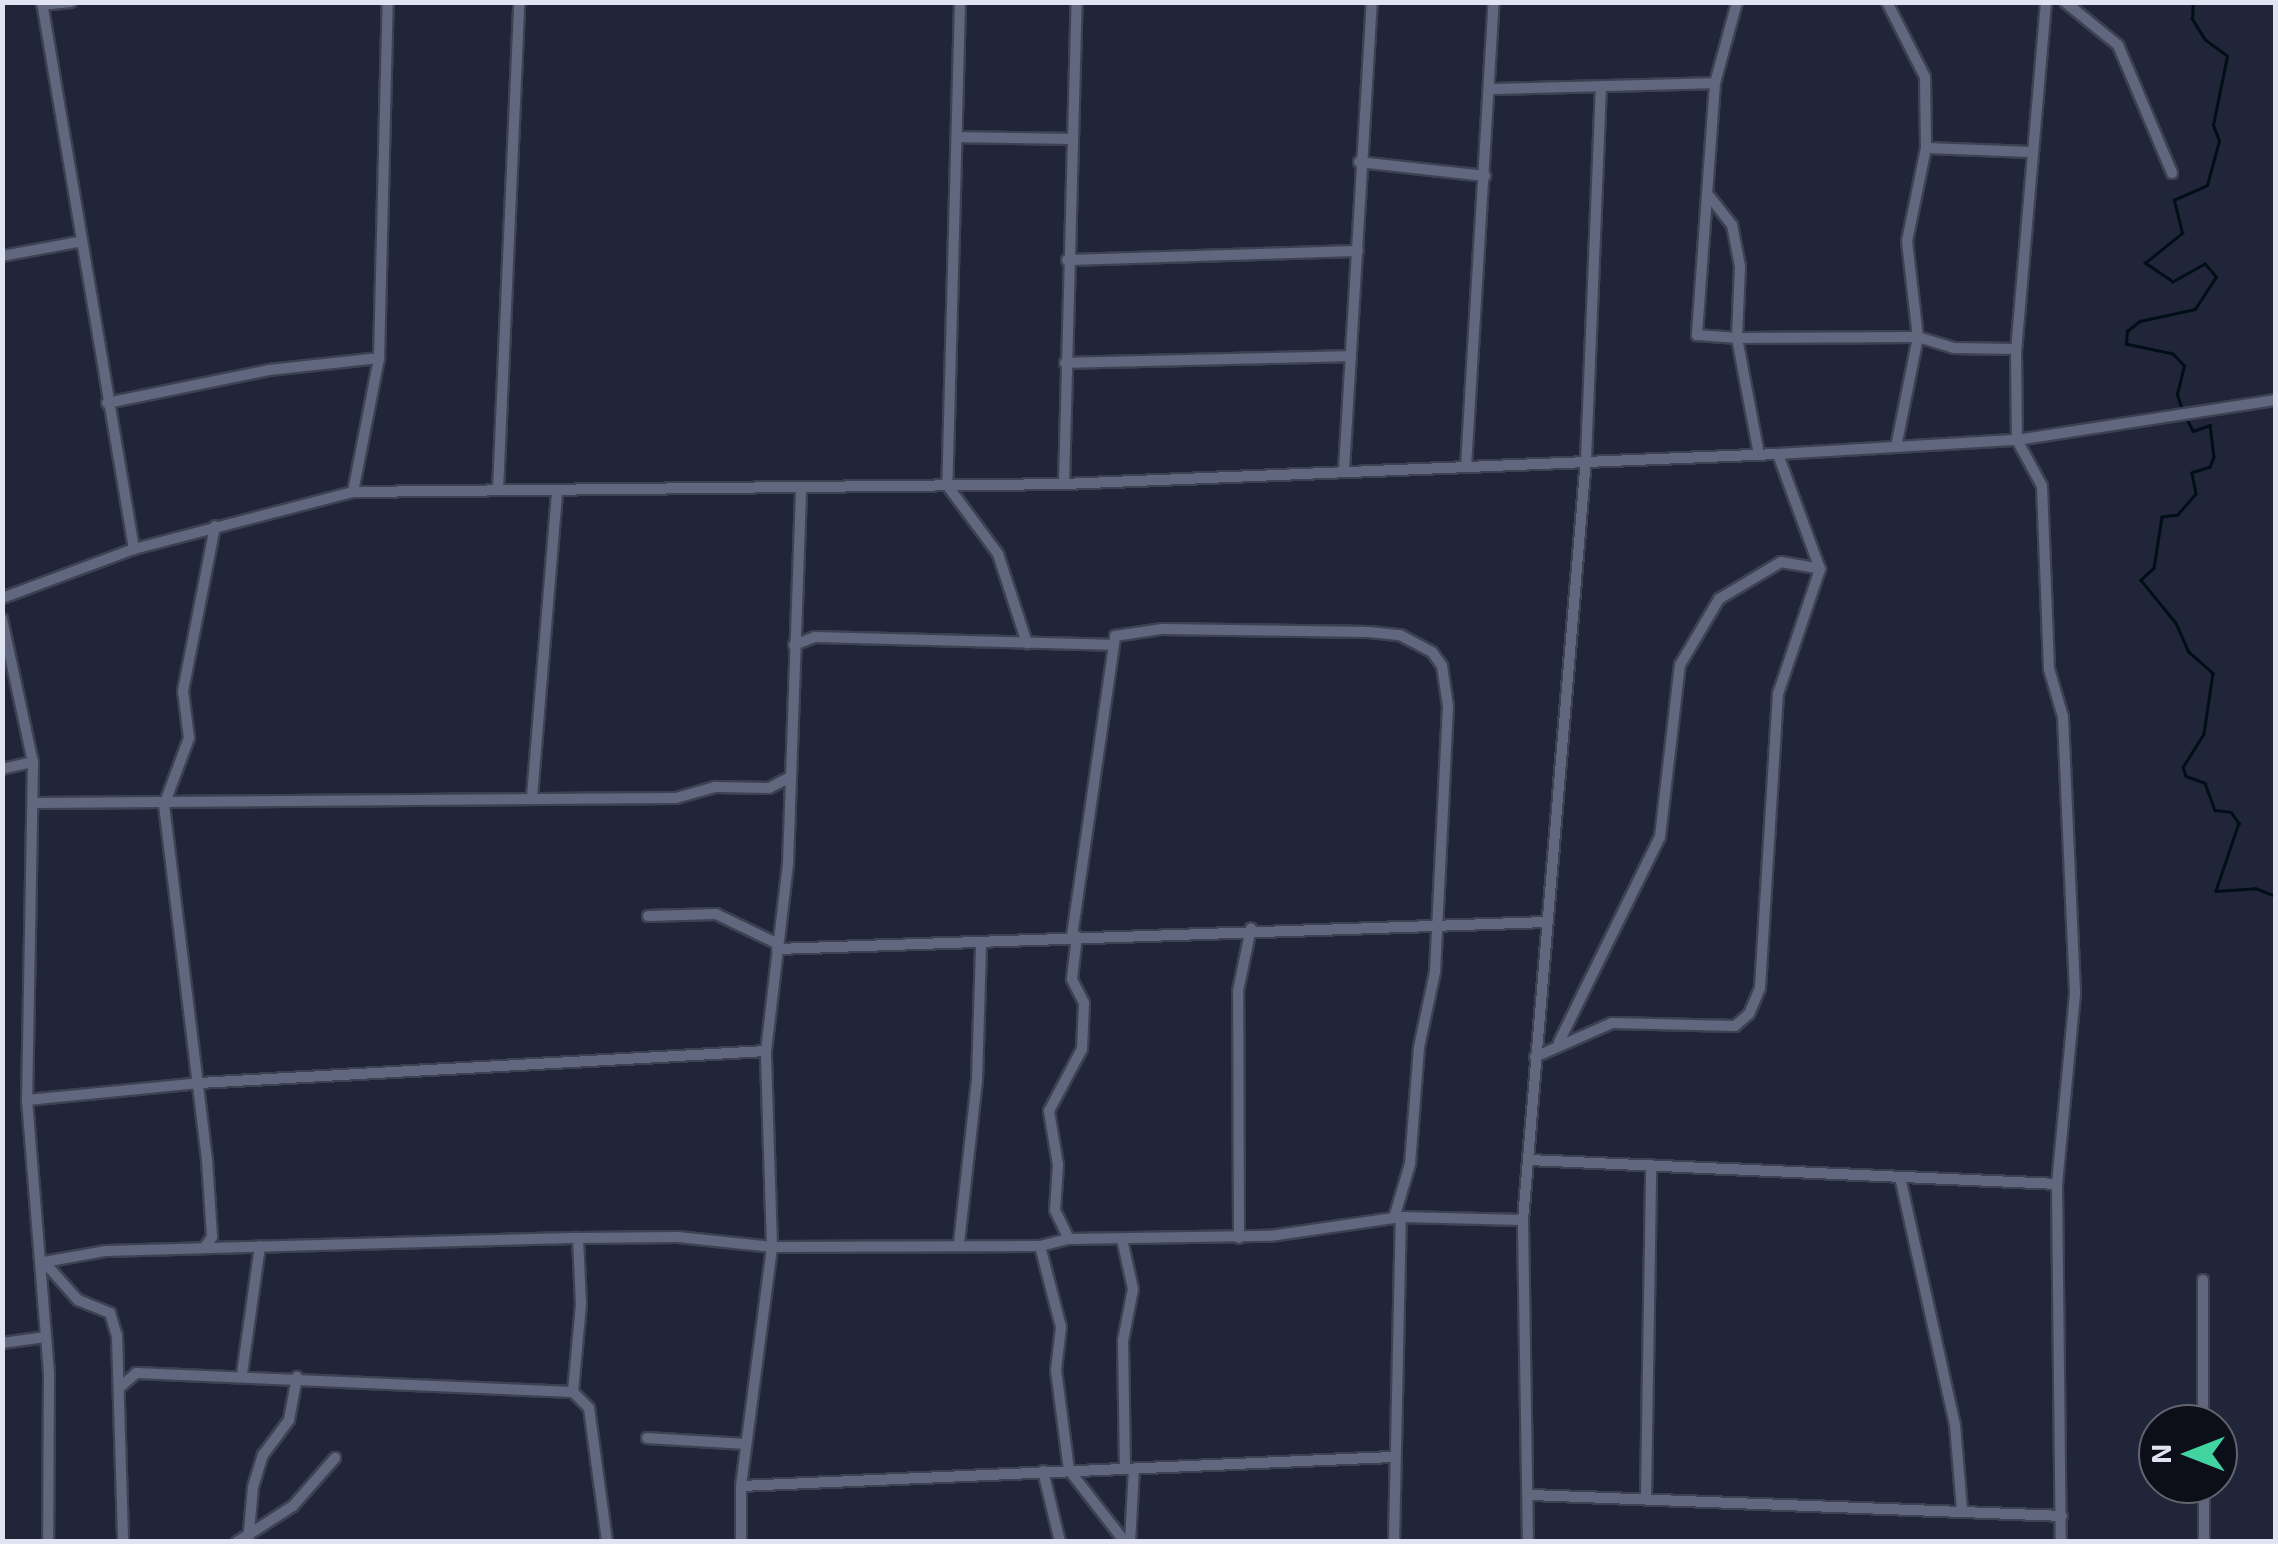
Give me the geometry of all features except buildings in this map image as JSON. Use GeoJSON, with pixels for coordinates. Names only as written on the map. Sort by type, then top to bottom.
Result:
{"type":"FeatureCollection","features":[{"type":"Feature","properties":{"kind":"street"},"geometry":{"type":"LineString","coordinates":[[71,2],[42,4],[78,242],[134,548]]}},
{"type":"Feature","properties":{"kind":"street"},"geometry":{"type":"LineString","coordinates":[[352,492],[378,358],[388,2]]}},
{"type":"Feature","properties":{"kind":"street"},"geometry":{"type":"LineString","coordinates":[[498,490],[520,2]]}},
{"type":"Feature","properties":{"kind":"street"},"geometry":{"type":"LineString","coordinates":[[960,2],[946,485],[998,554],[1027,643]]}},
{"type":"Feature","properties":{"kind":"street"},"geometry":{"type":"LineString","coordinates":[[1064,484],[1070,139],[1077,2]]}},
{"type":"Feature","properties":{"kind":"street"},"geometry":{"type":"LineString","coordinates":[[1344,470],[1372,2]]}},
{"type":"Feature","properties":{"kind":"street"},"geometry":{"type":"LineString","coordinates":[[1466,466],[1494,2]]}},
{"type":"Feature","properties":{"kind":"street"},"geometry":{"type":"LineString","coordinates":[[1737,2],[1715,83],[1710,197],[1696,335],[1918,337],[1954,348],[2016,349]]}},
{"type":"Feature","properties":{"kind":"street"},"geometry":{"type":"LineString","coordinates":[[1887,2],[1925,77],[1926,148],[1907,241],[1918,337],[1896,447]]}},
{"type":"Feature","properties":{"kind":"street"},"geometry":{"type":"LineString","coordinates":[[2046,2],[2016,349],[2017,440],[2042,486],[2049,669],[2063,717],[2075,994],[2057,1184],[2061,1542]]}},
{"type":"Feature","properties":{"kind":"street"},"geometry":{"type":"LineString","coordinates":[[2065,2],[2118,45],[2172,173]]}},
{"type":"Feature","properties":{"kind":"street"},"geometry":{"type":"LineString","coordinates":[[1490,89],[1715,83]]}},
{"type":"Feature","properties":{"kind":"street"},"geometry":{"type":"LineString","coordinates":[[1528,1542],[1531,1495],[1523,1220],[1586,459],[1601,88]]}},
{"type":"Feature","properties":{"kind":"street"},"geometry":{"type":"LineString","coordinates":[[956,137],[1070,139]]}},
{"type":"Feature","properties":{"kind":"street"},"geometry":{"type":"LineString","coordinates":[[1926,148],[2032,152]]}},
{"type":"Feature","properties":{"kind":"street"},"geometry":{"type":"LineString","coordinates":[[1360,162],[1485,176]]}},
{"type":"Feature","properties":{"kind":"street"},"geometry":{"type":"LineString","coordinates":[[1710,197],[1732,225],[1740,266],[1736,338],[1760,454]]}},
{"type":"Feature","properties":{"kind":"street"},"geometry":{"type":"LineString","coordinates":[[2,256],[78,242]]}},
{"type":"Feature","properties":{"kind":"street"},"geometry":{"type":"LineString","coordinates":[[1067,260],[1358,251]]}},
{"type":"Feature","properties":{"kind":"street"},"geometry":{"type":"LineString","coordinates":[[1065,362],[1351,356]]}},
{"type":"Feature","properties":{"kind":"street"},"geometry":{"type":"LineString","coordinates":[[107,404],[268,370],[378,358]]}},
{"type":"Feature","properties":{"kind":"street"},"geometry":{"type":"LineString","coordinates":[[2,598],[134,548],[352,492],[801,490],[1064,484],[1586,459],[1778,454],[2017,440],[2203,408],[2276,400]]}},
{"type":"Feature","properties":{"kind":"street"},"geometry":{"type":"LineString","coordinates":[[1535,1057],[1559,1042],[1612,1023],[1643,1019],[1721,1028],[1749,1014],[1762,968],[1778,694],[1820,569],[1778,454]]}},
{"type":"Feature","properties":{"kind":"street"},"geometry":{"type":"LineString","coordinates":[[532,797],[557,490]]}},
{"type":"Feature","properties":{"kind":"street"},"geometry":{"type":"LineString","coordinates":[[742,1542],[740,1486],[772,1247],[766,1051],[778,946],[801,490]]}},
{"type":"Feature","properties":{"kind":"street"},"geometry":{"type":"LineString","coordinates":[[204,1248],[212,1224],[199,1083],[164,805],[189,738],[183,691],[215,526]]}},
{"type":"Feature","properties":{"kind":"street"},"geometry":{"type":"LineString","coordinates":[[1559,1042],[1660,837],[1680,665],[1719,598],[1781,562],[1820,569]]}},
{"type":"Feature","properties":{"kind":"street"},"geometry":{"type":"LineString","coordinates":[[2,619],[33,762],[27,1100],[44,1262],[54,1476],[48,1542]]}},
{"type":"Feature","properties":{"kind":"street"},"geometry":{"type":"LineString","coordinates":[[1069,1238],[1055,1210],[1058,1166],[1049,1111],[1082,1049],[1084,1003],[1072,978],[1075,936],[1111,645],[1126,630],[1244,628],[1400,635],[1432,652],[1442,666],[1448,706],[1433,921],[1435,972],[1419,1046],[1410,1164],[1398,1218],[1392,1457],[1394,1542]]}},
{"type":"Feature","properties":{"kind":"street"},"geometry":{"type":"LineString","coordinates":[[794,645],[815,637],[1111,645]]}},
{"type":"Feature","properties":{"kind":"street"},"geometry":{"type":"LineString","coordinates":[[2,770],[33,762]]}},
{"type":"Feature","properties":{"kind":"street"},"geometry":{"type":"LineString","coordinates":[[35,803],[164,805],[676,798],[715,787],[769,788],[788,778]]}},
{"type":"Feature","properties":{"kind":"street"},"geometry":{"type":"LineString","coordinates":[[648,916],[716,914],[778,946],[981,946],[1075,936],[1251,928],[1433,921],[1548,922]]}},
{"type":"Feature","properties":{"kind":"street"},"geometry":{"type":"LineString","coordinates":[[1239,1238],[1238,991],[1251,928]]}},
{"type":"Feature","properties":{"kind":"street"},"geometry":{"type":"LineString","coordinates":[[959,1242],[977,1081],[981,946]]}},
{"type":"Feature","properties":{"kind":"street"},"geometry":{"type":"LineString","coordinates":[[27,1100],[199,1083],[766,1051]]}},
{"type":"Feature","properties":{"kind":"street"},"geometry":{"type":"LineString","coordinates":[[1529,1160],[2057,1184]]}},
{"type":"Feature","properties":{"kind":"street"},"geometry":{"type":"LineString","coordinates":[[1646,1497],[1651,1165]]}},
{"type":"Feature","properties":{"kind":"street"},"geometry":{"type":"LineString","coordinates":[[1900,1177],[1954,1425],[1962,1511]]}},
{"type":"Feature","properties":{"kind":"street"},"geometry":{"type":"LineString","coordinates":[[44,1262],[106,1252],[578,1238],[678,1237],[772,1247],[959,1242],[1040,1246],[1069,1238],[1239,1238],[1398,1218],[1523,1220]]}},
{"type":"Feature","properties":{"kind":"street"},"geometry":{"type":"LineString","coordinates":[[573,1392],[581,1304],[578,1238]]}},
{"type":"Feature","properties":{"kind":"street"},"geometry":{"type":"LineString","coordinates":[[1122,1239],[1132,1289],[1123,1341],[1130,1469],[1128,1542]]}},
{"type":"Feature","properties":{"kind":"street"},"geometry":{"type":"LineString","coordinates":[[242,1374],[260,1246]]}},
{"type":"Feature","properties":{"kind":"street"},"geometry":{"type":"LineString","coordinates":[[1040,1246],[1062,1327],[1056,1370],[1069,1470],[1128,1542]]}},
{"type":"Feature","properties":{"kind":"street"},"geometry":{"type":"LineString","coordinates":[[44,1262],[78,1300],[110,1313],[119,1388],[123,1542]]}},
{"type":"Feature","properties":{"kind":"street"},"geometry":{"type":"LineString","coordinates":[[2202,1280],[2204,1404]]}},
{"type":"Feature","properties":{"kind":"street"},"geometry":{"type":"LineString","coordinates":[[2,1343],[46,1336]]}},
{"type":"Feature","properties":{"kind":"street"},"geometry":{"type":"LineString","coordinates":[[119,1388],[136,1373],[242,1374],[573,1392],[588,1408],[607,1542]]}},
{"type":"Feature","properties":{"kind":"street"},"geometry":{"type":"LineString","coordinates":[[247,1536],[263,1456],[289,1420],[297,1377]]}},
{"type":"Feature","properties":{"kind":"street"},"geometry":{"type":"LineString","coordinates":[[646,1438],[745,1444]]}},
{"type":"Feature","properties":{"kind":"street"},"geometry":{"type":"LineString","coordinates":[[740,1486],[1392,1457]]}},
{"type":"Feature","properties":{"kind":"street"},"geometry":{"type":"LineString","coordinates":[[237,1542],[293,1506],[335,1458]]}},
{"type":"Feature","properties":{"kind":"street"},"geometry":{"type":"LineString","coordinates":[[1044,1471],[1060,1542]]}},
{"type":"Feature","properties":{"kind":"street"},"geometry":{"type":"LineString","coordinates":[[1531,1495],[2062,1516]]}},
{"type":"Feature","properties":{"kind":"street"},"geometry":{"type":"LineString","coordinates":[[2204,1504],[2204,1542]]}},
{"type":"Feature","properties":{"kind":"waterway"},"geometry":{"type":"LineString","coordinates":[[2183,413],[2177,394],[2184,366],[2173,354],[2126,344],[2127,331],[2140,321],[2195,309],[2216,277],[2205,264],[2173,282],[2145,263],[2182,233],[2174,200],[2207,185],[2219,141],[2213,125],[2227,56],[2205,40],[2192,19],[2193,2]]}},
{"type":"Feature","properties":{"kind":"waterway"},"geometry":{"type":"LineString","coordinates":[[2187,419],[2193,431],[2210,425],[2214,457],[2210,467],[2192,473],[2196,494],[2178,515],[2162,517],[2154,568],[2141,580],[2176,623],[2189,652],[2213,673],[2204,734],[2183,767],[2186,776],[2205,783],[2215,810],[2231,812],[2239,823],[2216,891],[2255,888],[2276,896]]}}]}
